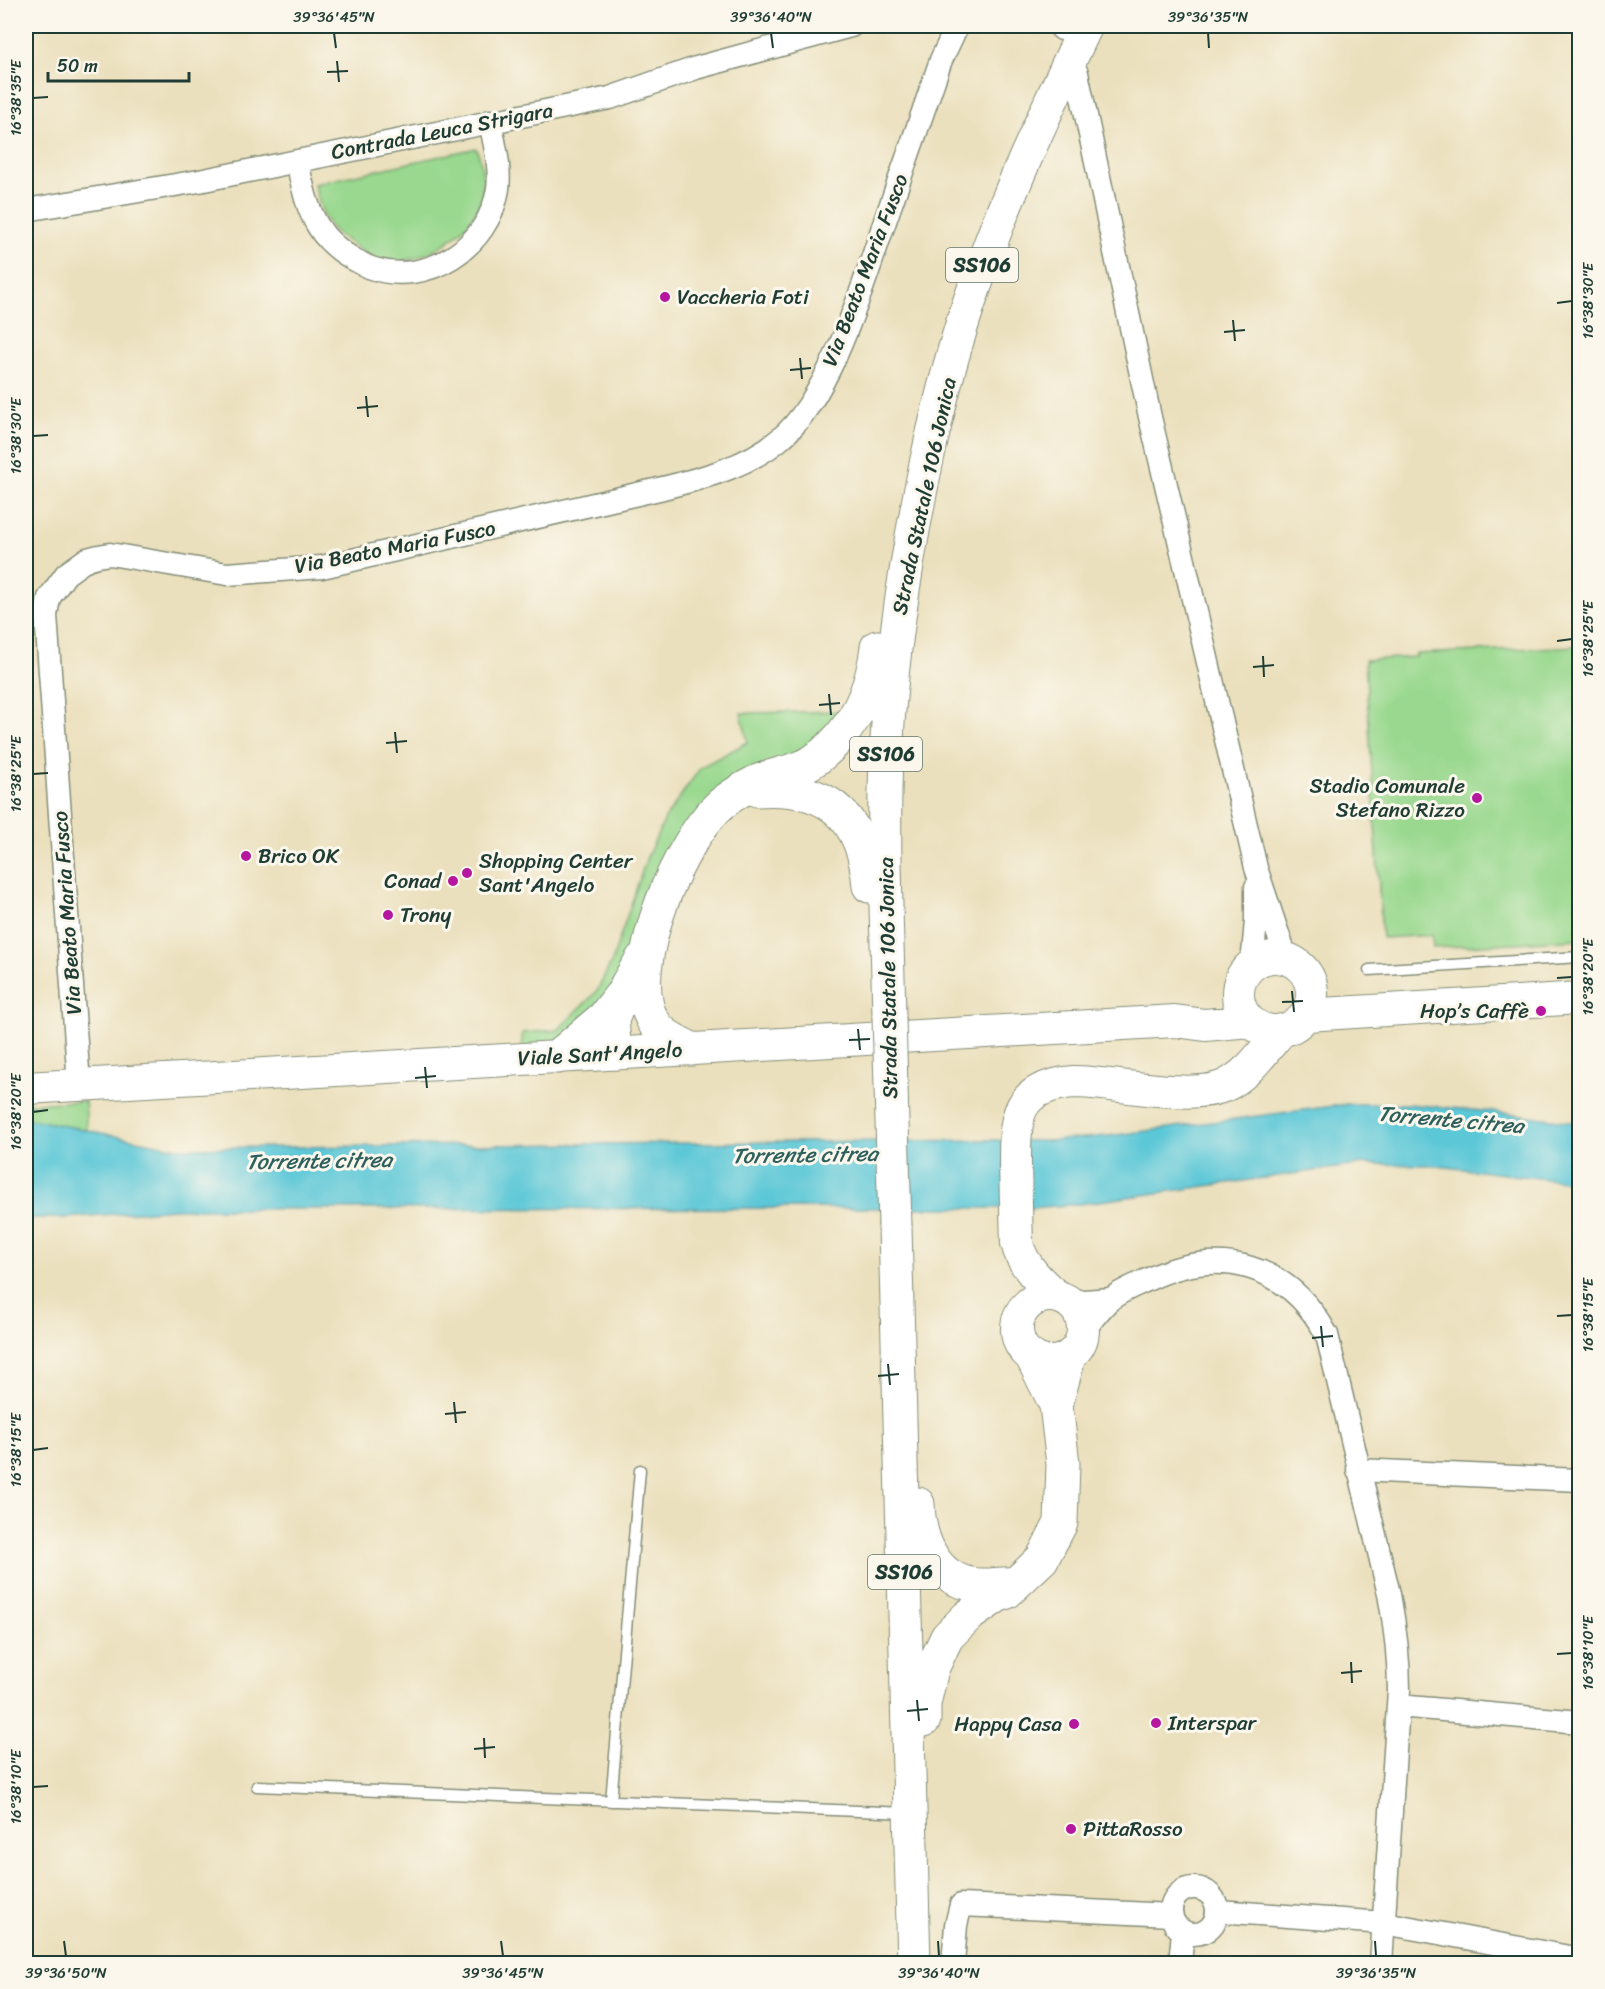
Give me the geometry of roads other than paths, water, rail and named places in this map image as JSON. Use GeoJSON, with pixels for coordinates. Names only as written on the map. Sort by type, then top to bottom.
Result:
{"type":"FeatureCollection","features":[{"type":"Feature","properties":{"kind":"main road","name":"Strada Statale 106 Jonica"},"geometry":{"type":"LineString","coordinates":[[914,1964],[885,843],[888,722],[897,623],[915,517],[937,417],[974,288],[1069,27]]}},
{"type":"Feature","properties":{"kind":"main road"},"geometry":{"type":"LineString","coordinates":[[619,1053],[612,1020],[639,986],[662,902],[689,845],[707,818],[725,801],[756,782],[805,766],[822,755],[840,737],[864,701],[872,677],[886,591],[915,517]]}},
{"type":"Feature","properties":{"kind":"main road"},"geometry":{"type":"LineString","coordinates":[[746,788],[808,793],[838,810],[855,830],[867,859],[876,964],[889,1005]]}},
{"type":"Feature","properties":{"kind":"main road"},"geometry":{"type":"LineString","coordinates":[[1076,1344],[1051,1363],[1041,1362],[1024,1350],[1017,1331],[1022,1311],[1017,1281],[1019,1250],[1016,1220],[1015,1132],[1020,1109],[1029,1097],[1040,1089],[1056,1083],[1086,1082],[1204,1092],[1217,1089],[1240,1076],[1294,1023],[1311,1004],[1312,992],[1304,970],[1286,958],[1262,959],[1245,977],[1239,1000],[1242,1011],[1251,1022],[1272,1031],[1294,1023],[1381,1009],[1580,998]]}},
{"type":"Feature","properties":{"kind":"main road","name":"Viale Sant'Angelo"},"geometry":{"type":"LineString","coordinates":[[1175,1021],[1184,1013],[1223,1000],[1245,977]]}},
{"type":"Feature","properties":{"kind":"main road"},"geometry":{"type":"LineString","coordinates":[[1309,979],[1381,1009]]}},
{"type":"Feature","properties":{"kind":"main road"},"geometry":{"type":"LineString","coordinates":[[639,986],[651,1019],[657,1027],[670,1038],[691,1049]]}},
{"type":"Feature","properties":{"kind":"main road"},"geometry":{"type":"LineString","coordinates":[[557,1057],[639,986]]}},
{"type":"Feature","properties":{"kind":"main road","name":"Viale Sant'Angelo"},"geometry":{"type":"LineString","coordinates":[[26,1088],[1175,1021],[1205,1025],[1251,1022]]}},
{"type":"Feature","properties":{"kind":"main road"},"geometry":{"type":"LineString","coordinates":[[1240,1076],[1251,1022]]}},
{"type":"Feature","properties":{"kind":"main road"},"geometry":{"type":"LineString","coordinates":[[1019,1250],[1035,1276],[1077,1310],[1082,1319],[1056,1405]]}},
{"type":"Feature","properties":{"kind":"main road"},"geometry":{"type":"LineString","coordinates":[[1022,1311],[1037,1299],[1046,1296],[1063,1299]]}},
{"type":"Feature","properties":{"kind":"main road"},"geometry":{"type":"LineString","coordinates":[[898,1332],[913,1363],[918,1525],[923,1540],[938,1564],[947,1574],[957,1579],[974,1585],[1013,1584]]}},
{"type":"Feature","properties":{"kind":"main road"},"geometry":{"type":"LineString","coordinates":[[913,1894],[926,1848],[924,1704],[932,1669],[948,1637],[956,1627],[982,1605],[1007,1592],[1042,1559],[1061,1523],[1063,1464],[1056,1405],[1032,1357]]}},
{"type":"Feature","properties":{"kind":"street","name":"Contrada Leuca Strigara"},"geometry":{"type":"LineString","coordinates":[[26,210],[199,181],[610,98],[696,68],[851,26]]}},
{"type":"Feature","properties":{"kind":"street","name":"Via Beato Maria Fusco"},"geometry":{"type":"LineString","coordinates":[[80,1084],[46,615],[49,598],[66,574],[87,559],[110,554],[227,574],[322,567],[691,481],[752,457],[780,439],[803,414],[838,350],[861,291],[941,60],[957,26]]}},
{"type":"Feature","properties":{"kind":"street"},"geometry":{"type":"LineString","coordinates":[[1077,73],[1150,417],[1256,868],[1286,958]]}},
{"type":"Feature","properties":{"kind":"street"},"geometry":{"type":"LineString","coordinates":[[297,161],[305,196],[318,227],[341,252],[371,268],[404,273],[438,266],[466,248],[487,221],[498,189],[497,155],[490,121]]}},
{"type":"Feature","properties":{"kind":"street"},"geometry":{"type":"LineString","coordinates":[[1245,977],[1256,921],[1256,868]]}},
{"type":"Feature","properties":{"kind":"street"},"geometry":{"type":"LineString","coordinates":[[1076,1344],[1111,1299],[1159,1274],[1186,1266],[1212,1263],[1239,1265],[1261,1271],[1284,1283],[1303,1299],[1327,1335],[1396,1631],[1399,1661],[1381,1964]]}},
{"type":"Feature","properties":{"kind":"street"},"geometry":{"type":"LineString","coordinates":[[1063,1299],[1111,1299]]}},
{"type":"Feature","properties":{"kind":"street"},"geometry":{"type":"LineString","coordinates":[[1358,1470],[1580,1480]]}},
{"type":"Feature","properties":{"kind":"street"},"geometry":{"type":"LineString","coordinates":[[1398,1706],[1580,1722]]}},
{"type":"Feature","properties":{"kind":"street"},"geometry":{"type":"LineString","coordinates":[[952,1964],[956,1925],[962,1905],[1177,1923],[1198,1934],[1212,1926],[1218,1911],[1217,1904],[1209,1892],[1203,1888],[1189,1888],[1176,1895],[1171,1908],[1177,1923],[1180,1964]]}},
{"type":"Feature","properties":{"kind":"street"},"geometry":{"type":"LineString","coordinates":[[1218,1911],[1384,1923],[1580,1959]]}},
{"type":"Feature","properties":{"kind":"lane"},"geometry":{"type":"LineString","coordinates":[[1369,970],[1580,957]]}},
{"type":"Feature","properties":{"kind":"lane"},"geometry":{"type":"LineString","coordinates":[[611,1801],[640,1470]]}},
{"type":"Feature","properties":{"kind":"lane"},"geometry":{"type":"LineString","coordinates":[[257,1786],[910,1813]]}},
{"type":"Feature","properties":{"kind":"water","name":"Torrente citrea"},"geometry":{"type":"Polygon","coordinates":[[[1348,1104],[1409,1104],[1515,1114],[1579,1123],[1579,1183],[1429,1165],[1364,1164],[1079,1204],[1031,1208],[175,1209],[65,1218],[26,1218],[26,1120],[177,1148],[1047,1141],[1108,1136],[1348,1104]]]}},
{"type":"Feature","properties":{"kind":"place","name":"Vaccheria Foti"},"geometry":{"type":"Point","coordinates":[665,297]}},
{"type":"Feature","properties":{"kind":"place","name":"Stadio Comunale Stefano Rizzo"},"geometry":{"type":"Point","coordinates":[1477,798]}},
{"type":"Feature","properties":{"kind":"place","name":"Brico OK"},"geometry":{"type":"Point","coordinates":[246,856]}},
{"type":"Feature","properties":{"kind":"place","name":"Shopping Center Sant'Angelo"},"geometry":{"type":"Point","coordinates":[467,873]}},
{"type":"Feature","properties":{"kind":"place","name":"Conad"},"geometry":{"type":"Point","coordinates":[453,881]}},
{"type":"Feature","properties":{"kind":"place","name":"Trony"},"geometry":{"type":"Point","coordinates":[388,915]}},
{"type":"Feature","properties":{"kind":"place","name":"Hop’s Caffè"},"geometry":{"type":"Point","coordinates":[1541,1011]}},
{"type":"Feature","properties":{"kind":"place","name":"Interspar"},"geometry":{"type":"Point","coordinates":[1156,1723]}},
{"type":"Feature","properties":{"kind":"place","name":"Happy Casa"},"geometry":{"type":"Point","coordinates":[1074,1724]}},
{"type":"Feature","properties":{"kind":"place","name":"PittaRosso"},"geometry":{"type":"Point","coordinates":[1071,1829]}}]}
